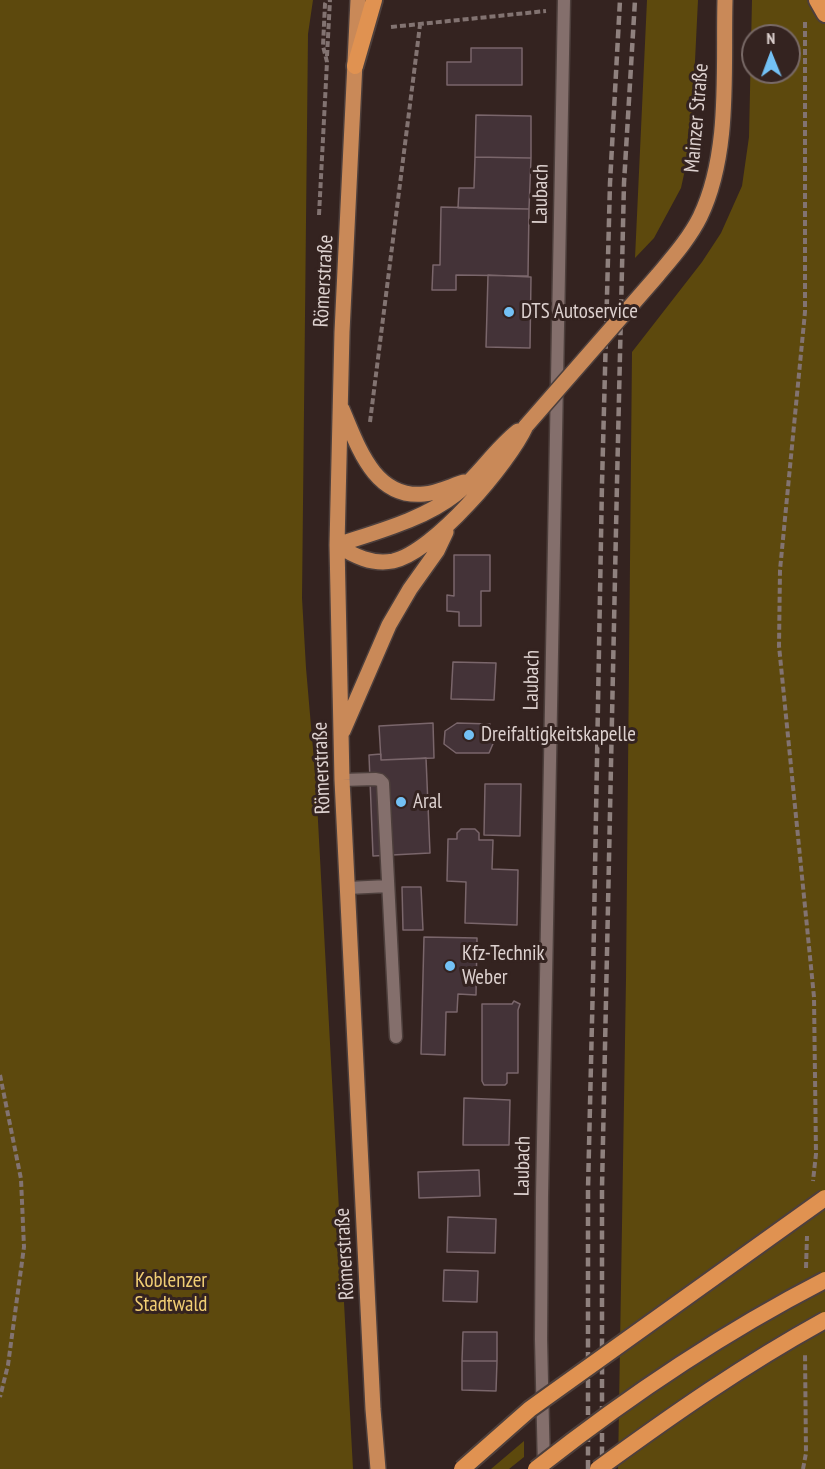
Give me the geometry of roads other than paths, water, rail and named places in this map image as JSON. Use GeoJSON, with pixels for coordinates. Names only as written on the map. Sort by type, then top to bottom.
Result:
{"type":"FeatureCollection","features":[{"type":"Feature","properties":{"kind":"highway"},"geometry":{"type":"LineString","coordinates":[[355,66],[374,0]]}},
{"type":"Feature","properties":{"kind":"highway"},"geometry":{"type":"LineString","coordinates":[[817,0],[825,14]]}},
{"type":"Feature","properties":{"kind":"highway"},"geometry":{"type":"LineString","coordinates":[[462,1469],[530,1409],[819,1192]]}},
{"type":"Feature","properties":{"kind":"highway"},"geometry":{"type":"LineString","coordinates":[[536,1469],[668,1372],[774,1307],[825,1280]]}},
{"type":"Feature","properties":{"kind":"highway"},"geometry":{"type":"LineString","coordinates":[[598,1469],[714,1386],[825,1320]]}},
{"type":"Feature","properties":{"kind":"main road","name":"Römerstraße"},"geometry":{"type":"LineString","coordinates":[[358,0],[339,403],[337,545],[342,780],[373,1409],[378,1469]]}},
{"type":"Feature","properties":{"kind":"main road","name":"Mainzer Straße"},"geometry":{"type":"LineString","coordinates":[[337,545],[428,511],[456,494],[473,479],[509,439],[526,426],[681,247],[700,218],[713,180],[718,156],[723,107],[725,0]]}},
{"type":"Feature","properties":{"kind":"main road"},"geometry":{"type":"LineString","coordinates":[[339,403],[366,462],[380,480],[389,487],[410,494],[425,494],[473,479]]}},
{"type":"Feature","properties":{"kind":"main road","name":"Mainzer Straße"},"geometry":{"type":"LineString","coordinates":[[337,545],[369,561],[393,561],[420,549],[441,533],[513,451],[526,426]]}},
{"type":"Feature","properties":{"kind":"main road"},"geometry":{"type":"LineString","coordinates":[[341,737],[388,625],[437,551],[450,522]]}},
{"type":"Feature","properties":{"kind":"street","name":"Laubach"},"geometry":{"type":"LineString","coordinates":[[544,1469],[541,1339],[542,1208],[564,5]]}},
{"type":"Feature","properties":{"kind":"street"},"geometry":{"type":"LineString","coordinates":[[342,780],[375,779],[383,783],[396,1037]]}},
{"type":"Feature","properties":{"kind":"street"},"geometry":{"type":"LineString","coordinates":[[348,888],[388,886]]}},
{"type":"Feature","properties":{"kind":"railway"},"geometry":{"type":"LineString","coordinates":[[588,1469],[588,1189],[602,484],[610,183],[620,0]]}},
{"type":"Feature","properties":{"kind":"railway"},"geometry":{"type":"LineString","coordinates":[[602,1469],[602,1188],[617,483],[624,183],[635,0]]}},
{"type":"Feature","properties":{"kind":"place","name":"DTS Autoservice"},"geometry":{"type":"Point","coordinates":[509,312]}},
{"type":"Feature","properties":{"kind":"place","name":"Dreifaltigkeitskapelle"},"geometry":{"type":"Point","coordinates":[469,735]}},
{"type":"Feature","properties":{"kind":"place","name":"Aral"},"geometry":{"type":"Point","coordinates":[401,802]}},
{"type":"Feature","properties":{"kind":"place","name":"Kfz-Technik Weber"},"geometry":{"type":"Point","coordinates":[450,966]}},
{"type":"Feature","properties":{"kind":"park label","name":"Koblenzer Stadtwald"},"geometry":{"type":"Point","coordinates":[171,1293]}}]}
